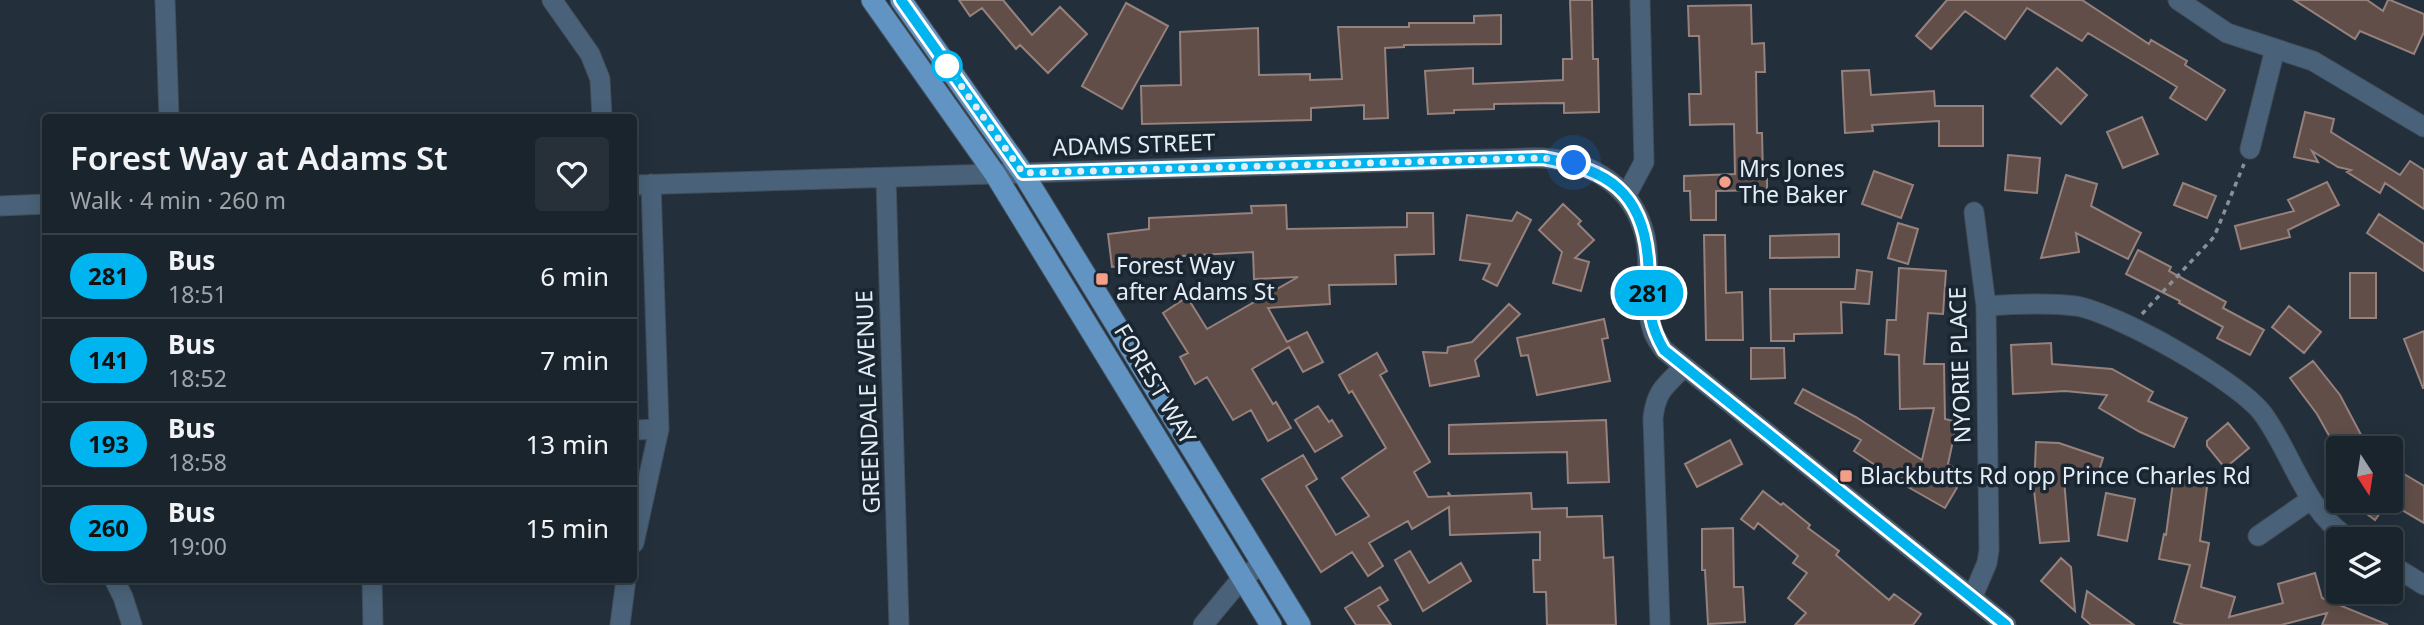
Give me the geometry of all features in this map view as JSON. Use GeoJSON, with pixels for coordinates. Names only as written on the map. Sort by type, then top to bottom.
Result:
{"type":"FeatureCollection","features":[{"type":"Feature","properties":{"kind":"main road","name":"FOREST WAY"},"geometry":{"type":"LineString","coordinates":[[872,0],[995,174],[1271,625]]}},
{"type":"Feature","properties":{"kind":"main road","name":"FOREST WAY"},"geometry":{"type":"LineString","coordinates":[[901,0],[1023,173],[1300,625]]}},
{"type":"Feature","properties":{"kind":"street"},"geometry":{"type":"LineString","coordinates":[[165,0],[169,114]]}},
{"type":"Feature","properties":{"kind":"street"},"geometry":{"type":"LineString","coordinates":[[552,0],[590,54],[600,79],[602,114]]}},
{"type":"Feature","properties":{"kind":"street"},"geometry":{"type":"LineString","coordinates":[[1640,0],[1644,162],[1627,194],[1645,235],[1653,332],[1664,350],[1683,368],[2006,625]]}},
{"type":"Feature","properties":{"kind":"street"},"geometry":{"type":"LineString","coordinates":[[2178,0],[2227,33],[2313,61],[2424,127]]}},
{"type":"Feature","properties":{"kind":"street"},"geometry":{"type":"LineString","coordinates":[[2249,149],[2274,49]]}},
{"type":"Feature","properties":{"kind":"street","name":"ADAMS STREET"},"geometry":{"type":"LineString","coordinates":[[642,184],[1543,158],[1574,163],[1598,173],[1627,194]]}},
{"type":"Feature","properties":{"kind":"street","name":"GREENDALE AVENUE"},"geometry":{"type":"LineString","coordinates":[[886,178],[899,625]]}},
{"type":"Feature","properties":{"kind":"street"},"geometry":{"type":"LineString","coordinates":[[637,529],[659,429],[642,184]]}},
{"type":"Feature","properties":{"kind":"street"},"geometry":{"type":"LineString","coordinates":[[0,206],[42,209]]}},
{"type":"Feature","properties":{"kind":"street","name":"NYORIE PLACE"},"geometry":{"type":"LineString","coordinates":[[1972,598],[1987,563],[1989,550],[1986,306],[1974,212]]}},
{"type":"Feature","properties":{"kind":"street"},"geometry":{"type":"LineString","coordinates":[[1986,306],[2077,306],[2132,326],[2233,386],[2262,412],[2310,500],[2335,527]]}},
{"type":"Feature","properties":{"kind":"street"},"geometry":{"type":"LineString","coordinates":[[1660,625],[1653,418],[1655,401],[1683,368]]}},
{"type":"Feature","properties":{"kind":"street"},"geometry":{"type":"LineString","coordinates":[[637,430],[659,429]]}},
{"type":"Feature","properties":{"kind":"street"},"geometry":{"type":"LineString","coordinates":[[2258,536],[2310,500]]}},
{"type":"Feature","properties":{"kind":"street"},"geometry":{"type":"LineString","coordinates":[[1203,625],[1242,578],[1262,564]]}},
{"type":"Feature","properties":{"kind":"street"},"geometry":{"type":"LineString","coordinates":[[2403,572],[2424,585]]}},
{"type":"Feature","properties":{"kind":"street"},"geometry":{"type":"LineString","coordinates":[[116,583],[132,625]]}},
{"type":"Feature","properties":{"kind":"street"},"geometry":{"type":"LineString","coordinates":[[372,583],[373,625]]}},
{"type":"Feature","properties":{"kind":"street"},"geometry":{"type":"LineString","coordinates":[[620,625],[625,583]]}},
{"type":"Feature","properties":{"kind":"path"},"geometry":{"type":"LineString","coordinates":[[2132,326],[2214,237],[2249,149]]}},
{"type":"Feature","properties":{"kind":"building"},"geometry":{"type":"Polygon","coordinates":[[[959,0],[1003,0],[1032,35],[1060,7],[1087,34],[1048,73],[1020,45],[1016,49],[982,8],[970,16],[959,0]]]}},
{"type":"Feature","properties":{"kind":"building"},"geometry":{"type":"Polygon","coordinates":[[[1570,0],[1592,0],[1593,59],[1598,59],[1599,112],[1564,113],[1564,103],[1494,104],[1494,109],[1428,114],[1425,71],[1473,68],[1473,84],[1563,80],[1563,59],[1572,59],[1570,0]]]}},
{"type":"Feature","properties":{"kind":"building"},"geometry":{"type":"Polygon","coordinates":[[[1947,0],[2082,0],[2149,44],[2151,40],[2187,61],[2185,65],[2225,90],[2206,120],[2170,98],[2177,87],[2088,33],[2082,41],[2027,8],[2005,39],[1965,11],[1931,49],[1916,36],[1947,0]]]}},
{"type":"Feature","properties":{"kind":"building"},"geometry":{"type":"Polygon","coordinates":[[[2294,0],[2367,0],[2383,11],[2390,0],[2424,14],[2424,32],[2414,54],[2360,31],[2355,39],[2294,0]]]}},
{"type":"Feature","properties":{"kind":"building"},"geometry":{"type":"Polygon","coordinates":[[[1126,3],[1168,26],[1122,109],[1082,86],[1126,3]]]}},
{"type":"Feature","properties":{"kind":"building"},"geometry":{"type":"Polygon","coordinates":[[[1751,5],[1752,44],[1764,43],[1765,72],[1756,72],[1757,133],[1762,133],[1763,174],[1767,174],[1767,190],[1716,191],[1716,220],[1691,220],[1690,191],[1684,191],[1684,176],[1735,174],[1734,124],[1690,125],[1689,94],[1701,94],[1699,36],[1689,36],[1688,6],[1751,5]]]}},
{"type":"Feature","properties":{"kind":"building"},"geometry":{"type":"Polygon","coordinates":[[[1501,15],[1501,44],[1404,45],[1385,48],[1388,118],[1364,119],[1364,105],[1311,108],[1311,120],[1142,124],[1141,86],[1181,85],[1180,32],[1258,28],[1259,75],[1310,74],[1310,80],[1342,79],[1338,27],[1474,23],[1474,16],[1501,15]]]}},
{"type":"Feature","properties":{"kind":"building"},"geometry":{"type":"Polygon","coordinates":[[[2057,68],[2087,95],[2061,124],[2031,96],[2057,68]]]}},
{"type":"Feature","properties":{"kind":"building"},"geometry":{"type":"Polygon","coordinates":[[[1869,70],[1871,95],[1934,91],[1935,106],[1983,106],[1983,146],[1939,146],[1939,121],[1872,125],[1873,131],[1845,133],[1842,71],[1869,70]]]}},
{"type":"Feature","properties":{"kind":"building"},"geometry":{"type":"Polygon","coordinates":[[[2305,112],[2334,119],[2331,132],[2400,175],[2410,161],[2424,170],[2424,209],[2385,183],[2380,193],[2347,172],[2351,170],[2338,167],[2312,151],[2318,162],[2294,157],[2305,112]]]}},
{"type":"Feature","properties":{"kind":"building"},"geometry":{"type":"Polygon","coordinates":[[[2142,117],[2158,154],[2123,168],[2107,132],[2142,117]]]}},
{"type":"Feature","properties":{"kind":"building"},"geometry":{"type":"Polygon","coordinates":[[[2008,155],[2040,158],[2037,193],[2005,190],[2008,155]]]}},
{"type":"Feature","properties":{"kind":"building"},"geometry":{"type":"Polygon","coordinates":[[[1874,171],[1913,185],[1901,218],[1862,204],[1874,171]]]}},
{"type":"Feature","properties":{"kind":"building"},"geometry":{"type":"Polygon","coordinates":[[[2066,175],[2097,184],[2091,206],[2141,233],[2128,259],[2076,233],[2079,252],[2041,258],[2066,175]]]}},
{"type":"Feature","properties":{"kind":"building"},"geometry":{"type":"Polygon","coordinates":[[[2327,182],[2339,205],[2288,230],[2290,237],[2241,249],[2235,226],[2294,211],[2288,200],[2327,182]]]}},
{"type":"Feature","properties":{"kind":"building"},"geometry":{"type":"Polygon","coordinates":[[[2183,183],[2216,196],[2207,218],[2174,205],[2183,183]]]}},
{"type":"Feature","properties":{"kind":"building"},"geometry":{"type":"Polygon","coordinates":[[[1563,204],[1581,221],[1578,224],[1594,240],[1575,258],[1589,262],[1581,291],[1553,283],[1562,252],[1539,230],[1563,204]]]}},
{"type":"Feature","properties":{"kind":"building"},"geometry":{"type":"Polygon","coordinates":[[[1286,205],[1287,229],[1407,227],[1407,213],[1433,213],[1434,254],[1395,255],[1396,284],[1329,285],[1330,304],[1268,308],[1287,342],[1307,332],[1323,362],[1303,372],[1289,347],[1252,369],[1291,428],[1268,441],[1251,410],[1233,420],[1207,377],[1195,384],[1180,357],[1188,353],[1163,313],[1187,297],[1207,329],[1298,277],[1254,279],[1253,252],[1181,256],[1181,260],[1146,261],[1112,267],[1108,234],[1149,229],[1149,218],[1252,213],[1251,206],[1286,205]]]}},
{"type":"Feature","properties":{"kind":"building"},"geometry":{"type":"Polygon","coordinates":[[[1517,212],[1531,220],[1497,286],[1483,279],[1490,264],[1460,260],[1467,215],[1512,221],[1517,212]]]}},
{"type":"Feature","properties":{"kind":"building"},"geometry":{"type":"Polygon","coordinates":[[[2379,214],[2424,244],[2424,271],[2367,233],[2379,214]]]}},
{"type":"Feature","properties":{"kind":"building"},"geometry":{"type":"Polygon","coordinates":[[[1898,223],[1918,229],[1908,264],[1888,258],[1898,223]]]}},
{"type":"Feature","properties":{"kind":"building"},"geometry":{"type":"Polygon","coordinates":[[[1839,234],[1839,257],[1770,258],[1770,236],[1839,234]]]}},
{"type":"Feature","properties":{"kind":"building"},"geometry":{"type":"Polygon","coordinates":[[[1704,235],[1725,235],[1726,293],[1742,292],[1743,340],[1706,340],[1704,235]]]}},
{"type":"Feature","properties":{"kind":"building"},"geometry":{"type":"Polygon","coordinates":[[[2138,250],[2171,267],[2169,271],[2226,302],[2223,308],[2264,330],[2250,355],[2217,338],[2223,327],[2179,303],[2180,301],[2126,274],[2138,250]]]}},
{"type":"Feature","properties":{"kind":"building"},"geometry":{"type":"Polygon","coordinates":[[[1899,268],[1946,271],[1943,314],[1928,313],[1924,364],[1944,364],[1945,419],[1957,422],[1948,464],[1965,474],[1945,508],[1854,451],[1861,440],[1795,403],[1803,389],[1856,417],[1922,460],[1934,408],[1900,409],[1899,355],[1885,354],[1887,320],[1896,320],[1899,268]]]}},
{"type":"Feature","properties":{"kind":"building"},"geometry":{"type":"Polygon","coordinates":[[[1857,270],[1872,272],[1869,304],[1841,302],[1842,333],[1794,334],[1794,341],[1771,341],[1770,289],[1855,289],[1857,270]]]}},
{"type":"Feature","properties":{"kind":"building"},"geometry":{"type":"Polygon","coordinates":[[[2350,273],[2376,273],[2376,318],[2350,318],[2350,273]]]}},
{"type":"Feature","properties":{"kind":"building"},"geometry":{"type":"Polygon","coordinates":[[[1509,304],[1520,314],[1475,360],[1479,376],[1430,386],[1423,352],[1447,353],[1448,347],[1472,342],[1509,304]]]}},
{"type":"Feature","properties":{"kind":"building"},"geometry":{"type":"Polygon","coordinates":[[[2289,306],[2321,332],[2304,353],[2272,327],[2289,306]]]}},
{"type":"Feature","properties":{"kind":"building"},"geometry":{"type":"Polygon","coordinates":[[[1604,319],[1608,338],[1602,339],[1610,381],[1537,395],[1528,355],[1521,356],[1517,338],[1604,319]]]}},
{"type":"Feature","properties":{"kind":"building"},"geometry":{"type":"Polygon","coordinates":[[[2424,331],[2424,388],[2423,388],[2404,339],[2424,331]]]}},
{"type":"Feature","properties":{"kind":"building"},"geometry":{"type":"Polygon","coordinates":[[[2051,343],[2052,364],[2112,369],[2153,392],[2148,401],[2187,418],[2174,447],[2140,432],[2099,408],[2107,395],[2065,391],[2013,394],[2011,345],[2051,343]]]}},
{"type":"Feature","properties":{"kind":"building"},"geometry":{"type":"Polygon","coordinates":[[[1751,348],[1784,348],[1785,378],[1751,379],[1751,348]]]}},
{"type":"Feature","properties":{"kind":"building"},"geometry":{"type":"Polygon","coordinates":[[[1377,353],[1387,371],[1380,375],[1430,462],[1414,472],[1428,497],[1449,496],[1448,492],[1451,496],[1531,493],[1532,509],[1567,508],[1567,517],[1602,516],[1604,558],[1613,557],[1616,625],[1547,625],[1546,592],[1534,592],[1533,560],[1540,560],[1540,532],[1450,535],[1449,507],[1412,529],[1408,521],[1369,543],[1383,566],[1368,576],[1352,552],[1321,572],[1262,479],[1303,455],[1317,479],[1306,486],[1336,535],[1369,516],[1342,478],[1386,448],[1352,391],[1349,393],[1339,375],[1377,353]]]}},
{"type":"Feature","properties":{"kind":"building"},"geometry":{"type":"Polygon","coordinates":[[[2313,361],[2340,395],[2362,436],[2329,436],[2317,414],[2290,378],[2313,361]]]}},
{"type":"Feature","properties":{"kind":"building"},"geometry":{"type":"Polygon","coordinates":[[[1318,406],[1329,422],[1332,420],[1342,436],[1315,452],[1295,420],[1318,406]]]}},
{"type":"Feature","properties":{"kind":"building"},"geometry":{"type":"Polygon","coordinates":[[[1606,420],[1609,482],[1568,483],[1567,452],[1449,454],[1449,425],[1606,420]]]}},
{"type":"Feature","properties":{"kind":"building"},"geometry":{"type":"Polygon","coordinates":[[[2228,423],[2249,448],[2225,468],[2207,446],[2207,441],[2228,423]]]}},
{"type":"Feature","properties":{"kind":"building"},"geometry":{"type":"Polygon","coordinates":[[[1730,440],[1742,464],[1697,487],[1685,464],[1730,440]]]}},
{"type":"Feature","properties":{"kind":"building"},"geometry":{"type":"Polygon","coordinates":[[[2036,442],[2059,443],[2103,458],[2097,477],[2063,466],[2069,541],[2040,543],[2034,490],[2036,442]]]}},
{"type":"Feature","properties":{"kind":"building"},"geometry":{"type":"Polygon","coordinates":[[[2403,473],[2424,486],[2424,523],[2403,511],[2403,473]]]}},
{"type":"Feature","properties":{"kind":"building"},"geometry":{"type":"Polygon","coordinates":[[[2174,475],[2208,479],[2200,541],[2209,543],[2201,587],[2235,597],[2229,617],[2283,603],[2278,584],[2315,573],[2326,604],[2337,604],[2388,625],[2322,625],[2327,613],[2281,625],[2184,625],[2174,622],[2190,565],[2159,559],[2164,534],[2166,535],[2174,475]]]}},
{"type":"Feature","properties":{"kind":"building"},"geometry":{"type":"Polygon","coordinates":[[[1763,491],[1810,525],[1808,528],[1839,551],[1836,555],[1889,600],[1894,594],[1921,614],[1913,625],[1795,625],[1806,613],[1788,598],[1807,573],[1793,563],[1798,556],[1758,523],[1754,529],[1741,519],[1763,491]]]}},
{"type":"Feature","properties":{"kind":"building"},"geometry":{"type":"Polygon","coordinates":[[[2106,493],[2135,499],[2127,541],[2098,535],[2106,493]]]}},
{"type":"Feature","properties":{"kind":"building"},"geometry":{"type":"Polygon","coordinates":[[[2366,513],[2380,513],[2375,520],[2366,513]]]}},
{"type":"Feature","properties":{"kind":"building"},"geometry":{"type":"Polygon","coordinates":[[[1733,528],[1734,587],[1743,587],[1745,622],[1708,624],[1705,570],[1702,570],[1702,529],[1733,528]]]}},
{"type":"Feature","properties":{"kind":"building"},"geometry":{"type":"Polygon","coordinates":[[[1410,551],[1429,583],[1461,563],[1471,581],[1423,611],[1395,560],[1410,551]]]}},
{"type":"Feature","properties":{"kind":"building"},"geometry":{"type":"Polygon","coordinates":[[[2061,558],[2071,567],[2075,611],[2041,581],[2061,558]]]}},
{"type":"Feature","properties":{"kind":"building"},"geometry":{"type":"Polygon","coordinates":[[[1380,587],[1388,600],[1378,606],[1391,625],[1356,625],[1345,608],[1380,587]]]}},
{"type":"Feature","properties":{"kind":"building"},"geometry":{"type":"Polygon","coordinates":[[[2087,591],[2134,625],[2091,625],[2082,617],[2087,591]]]}},
{"type":"Feature","properties":{"kind":"bus line","name":"281"},"geometry":{"type":"LineString","coordinates":[[901,0],[1023,173],[1543,158],[1574,163],[1598,173],[1627,194],[1639,218],[1645,235],[1653,332],[1664,350],[1683,368],[2006,625]]}},
{"type":"Feature","properties":{"kind":"place","name":"Mrs Jones The Baker"},"geometry":{"type":"Point","coordinates":[1725,182]}},
{"type":"Feature","properties":{"kind":"place","name":"Forest Way after Adams St"},"geometry":{"type":"Point","coordinates":[1102,279]}},
{"type":"Feature","properties":{"kind":"place","name":"Blackbutts Rd opp Prince Charles Rd"},"geometry":{"type":"Point","coordinates":[1846,476]}},
{"type":"Feature","properties":{"kind":"route"},"geometry":{"type":"LineString","coordinates":[[947,66],[1023,173],[1414,160],[1543,158],[1574,163]]}}]}
